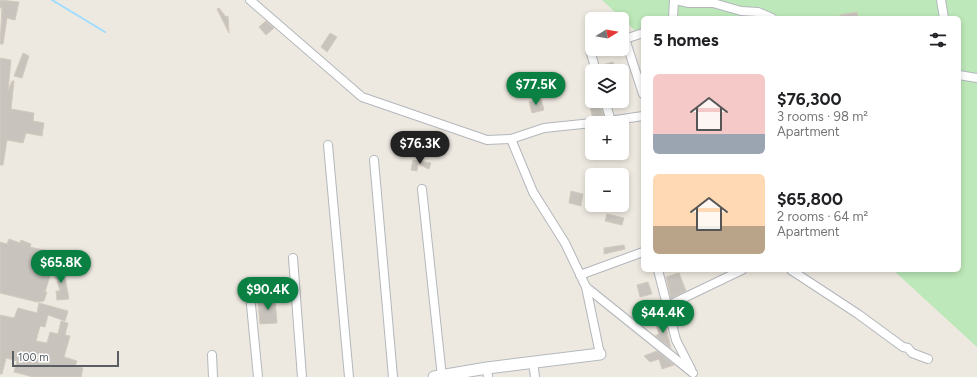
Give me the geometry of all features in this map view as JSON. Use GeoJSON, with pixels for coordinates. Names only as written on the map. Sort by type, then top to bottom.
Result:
{"type":"FeatureCollection","features":[{"type":"Feature","properties":{"kind":"street"},"geometry":{"type":"LineString","coordinates":[[250,0],[362,96],[487,140],[511,139],[544,128],[585,124]]}},
{"type":"Feature","properties":{"kind":"street"},"geometry":{"type":"LineString","coordinates":[[673,16],[674,0],[689,3],[713,3],[741,11],[758,12],[767,16]]}},
{"type":"Feature","properties":{"kind":"street"},"geometry":{"type":"LineString","coordinates":[[941,0],[944,16]]}},
{"type":"Feature","properties":{"kind":"street"},"geometry":{"type":"LineString","coordinates":[[629,37],[641,34]]}},
{"type":"Feature","properties":{"kind":"street"},"geometry":{"type":"LineString","coordinates":[[629,53],[641,88]]}},
{"type":"Feature","properties":{"kind":"street"},"geometry":{"type":"LineString","coordinates":[[961,76],[977,78]]}},
{"type":"Feature","properties":{"kind":"street"},"geometry":{"type":"LineString","coordinates":[[629,118],[641,116]]}},
{"type":"Feature","properties":{"kind":"street"},"geometry":{"type":"LineString","coordinates":[[422,189],[439,377],[488,372],[533,362],[600,354],[586,288],[565,243],[533,192],[511,139]]}},
{"type":"Feature","properties":{"kind":"street"},"geometry":{"type":"LineString","coordinates":[[328,145],[349,377]]}},
{"type":"Feature","properties":{"kind":"street"},"geometry":{"type":"LineString","coordinates":[[374,160],[393,377]]}},
{"type":"Feature","properties":{"kind":"street"},"geometry":{"type":"LineString","coordinates":[[580,274],[641,253]]}},
{"type":"Feature","properties":{"kind":"street"},"geometry":{"type":"LineString","coordinates":[[292,258],[302,377]]}},
{"type":"Feature","properties":{"kind":"street"},"geometry":{"type":"LineString","coordinates":[[658,272],[676,340],[694,375]]}},
{"type":"Feature","properties":{"kind":"street"},"geometry":{"type":"LineString","coordinates":[[667,306],[738,272]]}},
{"type":"Feature","properties":{"kind":"street"},"geometry":{"type":"LineString","coordinates":[[794,272],[858,314],[903,347],[908,348],[912,354],[928,359]]}},
{"type":"Feature","properties":{"kind":"street"},"geometry":{"type":"LineString","coordinates":[[586,288],[694,375]]}},
{"type":"Feature","properties":{"kind":"street"},"geometry":{"type":"LineString","coordinates":[[251,305],[258,377]]}},
{"type":"Feature","properties":{"kind":"street"},"geometry":{"type":"LineString","coordinates":[[212,355],[213,377]]}},
{"type":"Feature","properties":{"kind":"street"},"geometry":{"type":"LineString","coordinates":[[533,362],[535,377]]}},
{"type":"Feature","properties":{"kind":"green space"},"geometry":{"type":"Polygon","coordinates":[[[602,0],[977,0],[977,347],[895,272],[961,272],[961,16],[641,16],[641,36],[629,25],[629,12],[615,12],[602,0]]]}},
{"type":"Feature","properties":{"kind":"building"},"geometry":{"type":"Polygon","coordinates":[[[0,0],[19,2],[15,20],[7,18],[3,44],[0,44],[2,8],[0,8],[0,0]]]}},
{"type":"Feature","properties":{"kind":"building"},"geometry":{"type":"Polygon","coordinates":[[[219,8],[226,17],[228,16],[229,33],[217,9],[219,8]]]}},
{"type":"Feature","properties":{"kind":"building"},"geometry":{"type":"Polygon","coordinates":[[[857,12],[858,16],[840,16],[857,12]]]}},
{"type":"Feature","properties":{"kind":"building"},"geometry":{"type":"Polygon","coordinates":[[[266,21],[274,28],[266,35],[259,27],[266,21]]]}},
{"type":"Feature","properties":{"kind":"building"},"geometry":{"type":"Polygon","coordinates":[[[330,33],[337,37],[327,52],[321,47],[330,33]]]}},
{"type":"Feature","properties":{"kind":"building"},"geometry":{"type":"Polygon","coordinates":[[[23,53],[29,56],[22,78],[14,76],[23,53]]]}},
{"type":"Feature","properties":{"kind":"building"},"geometry":{"type":"Polygon","coordinates":[[[0,58],[11,60],[8,91],[12,81],[14,81],[11,109],[34,113],[33,121],[44,123],[42,136],[26,133],[23,143],[7,140],[3,165],[0,165],[0,58]]]}},
{"type":"Feature","properties":{"kind":"building"},"geometry":{"type":"Polygon","coordinates":[[[541,99],[544,110],[532,113],[529,102],[541,99]]]}},
{"type":"Feature","properties":{"kind":"building"},"geometry":{"type":"Polygon","coordinates":[[[590,108],[601,108],[604,116],[592,116],[590,108]]]}},
{"type":"Feature","properties":{"kind":"building"},"geometry":{"type":"Polygon","coordinates":[[[413,160],[431,163],[429,169],[418,164],[417,171],[411,170],[413,160]]]}},
{"type":"Feature","properties":{"kind":"building"},"geometry":{"type":"Polygon","coordinates":[[[571,191],[583,194],[581,206],[569,203],[571,191]]]}},
{"type":"Feature","properties":{"kind":"building"},"geometry":{"type":"Polygon","coordinates":[[[607,214],[624,218],[622,225],[605,221],[607,214]]]}},
{"type":"Feature","properties":{"kind":"building"},"geometry":{"type":"Polygon","coordinates":[[[9,239],[20,243],[21,240],[31,244],[30,247],[47,251],[55,255],[50,270],[52,269],[45,292],[47,292],[44,301],[37,302],[0,293],[0,242],[7,244],[9,239]]]}},
{"type":"Feature","properties":{"kind":"building"},"geometry":{"type":"Polygon","coordinates":[[[624,245],[625,249],[604,254],[604,248],[624,245]]]}},
{"type":"Feature","properties":{"kind":"building"},"geometry":{"type":"Polygon","coordinates":[[[63,267],[69,299],[57,300],[56,291],[60,291],[55,278],[54,269],[63,267]]]}},
{"type":"Feature","properties":{"kind":"building"},"geometry":{"type":"Polygon","coordinates":[[[679,273],[686,291],[671,298],[666,277],[679,273]]]}},
{"type":"Feature","properties":{"kind":"building"},"geometry":{"type":"Polygon","coordinates":[[[648,282],[652,294],[640,297],[637,285],[648,282]]]}},
{"type":"Feature","properties":{"kind":"building"},"geometry":{"type":"Polygon","coordinates":[[[275,298],[277,323],[260,324],[258,300],[275,298]]]}},
{"type":"Feature","properties":{"kind":"building"},"geometry":{"type":"Polygon","coordinates":[[[39,303],[68,311],[65,321],[48,315],[45,327],[40,326],[36,341],[47,343],[50,332],[58,334],[61,321],[68,323],[65,335],[70,336],[64,357],[77,361],[75,366],[83,368],[81,377],[33,377],[14,372],[17,361],[6,358],[2,374],[0,374],[0,315],[14,318],[18,308],[37,313],[39,303]]]}},
{"type":"Feature","properties":{"kind":"building"},"geometry":{"type":"Polygon","coordinates":[[[666,322],[671,348],[655,336],[659,334],[656,325],[666,322]]]}},
{"type":"Feature","properties":{"kind":"building"},"geometry":{"type":"Polygon","coordinates":[[[657,351],[674,365],[662,369],[659,359],[650,362],[644,356],[657,351]]]}},
{"type":"Feature","properties":{"kind":"waterway"},"geometry":{"type":"LineString","coordinates":[[52,0],[105,32]]}}]}
